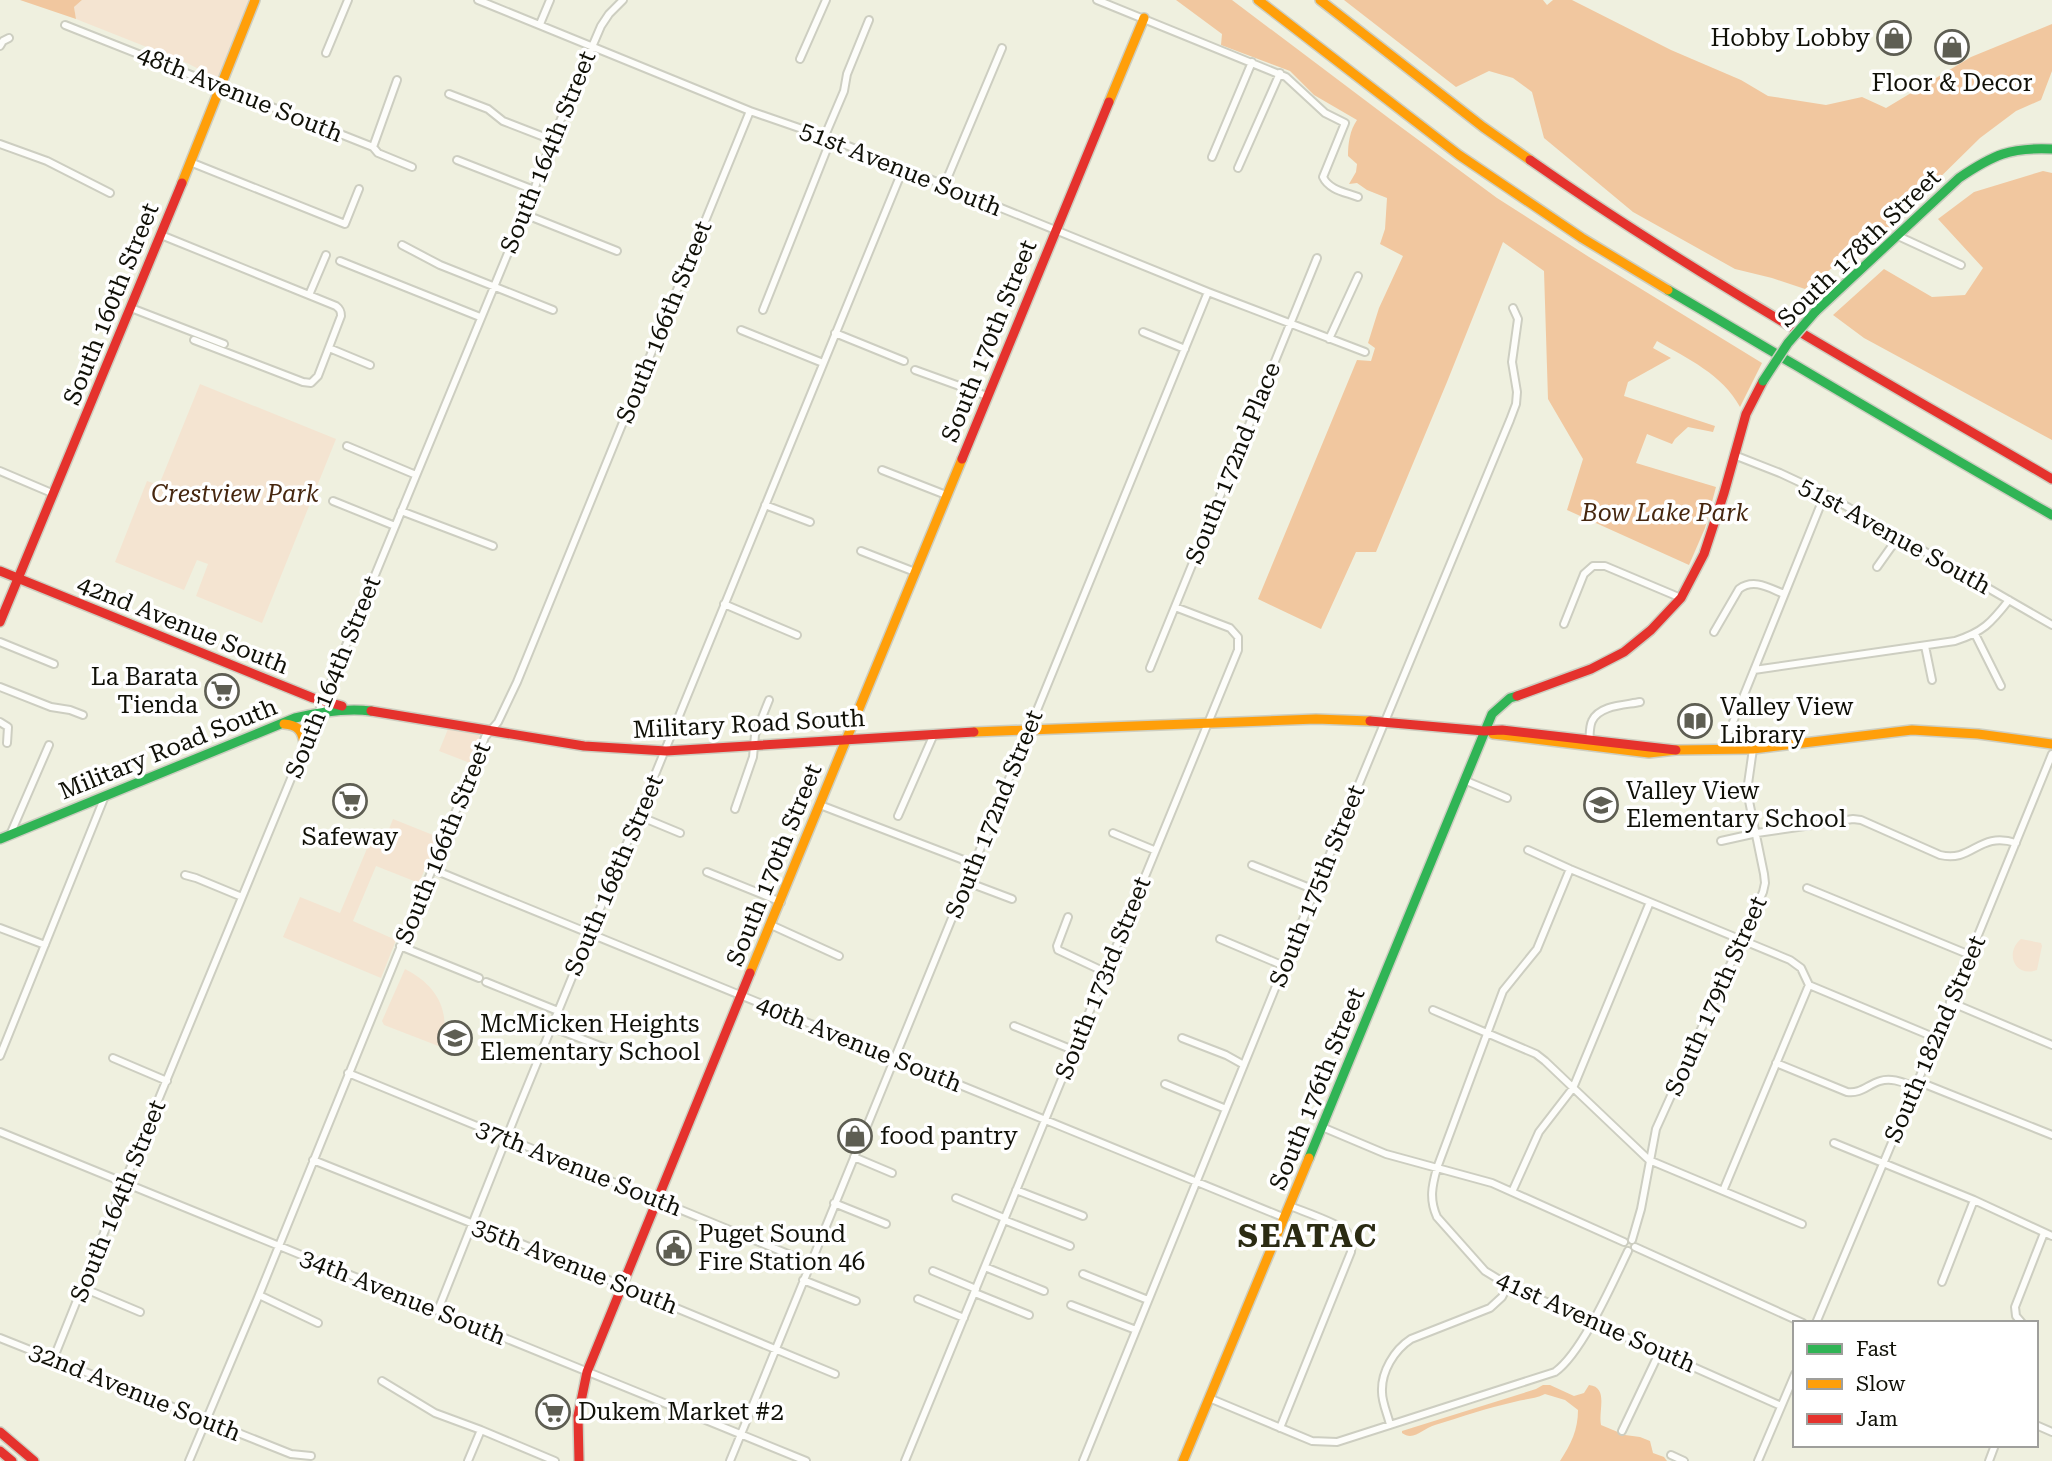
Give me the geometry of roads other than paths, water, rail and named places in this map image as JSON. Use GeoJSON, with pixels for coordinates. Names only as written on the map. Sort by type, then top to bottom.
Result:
{"type":"FeatureCollection","features":[{"type":"Feature","properties":{"kind":"main road","name":"South 160th Street"},"geometry":{"type":"LineString","coordinates":[[0,622],[256,0]]}},
{"type":"Feature","properties":{"kind":"main road"},"geometry":{"type":"LineString","coordinates":[[1258,0],[1459,155],[1572,231],[1944,454],[2052,515]]}},
{"type":"Feature","properties":{"kind":"main road"},"geometry":{"type":"LineString","coordinates":[[1320,0],[1483,127],[1609,215],[1747,301],[2052,479]]}},
{"type":"Feature","properties":{"kind":"main road","name":"South 170th Street"},"geometry":{"type":"LineString","coordinates":[[579,1461],[576,1422],[587,1372],[1144,18]]}},
{"type":"Feature","properties":{"kind":"main road","name":"South 178th Street"},"geometry":{"type":"LineString","coordinates":[[1484,731],[1492,714],[1510,698],[1591,669],[1624,652],[1651,630],[1681,598],[1710,540],[1746,414],[1763,381],[1788,343],[1815,312],[1959,178],[1982,162],[2014,151],[2052,149]]}},
{"type":"Feature","properties":{"kind":"main road","name":"42nd Avenue South"},"geometry":{"type":"LineString","coordinates":[[0,571],[323,702],[354,709]]}},
{"type":"Feature","properties":{"kind":"main road"},"geometry":{"type":"LineString","coordinates":[[295,718],[303,705],[296,691]]}},
{"type":"Feature","properties":{"kind":"main road","name":"Military Road South"},"geometry":{"type":"LineString","coordinates":[[0,839],[295,718],[319,712],[354,709],[581,745],[666,751],[934,734],[1316,719],[1386,721],[1484,731],[1496,735],[1589,742],[1649,753],[1753,749],[1912,730],[1978,734],[2052,744]]}},
{"type":"Feature","properties":{"kind":"main road"},"geometry":{"type":"LineString","coordinates":[[282,724],[295,724],[301,728],[304,745]]}},
{"type":"Feature","properties":{"kind":"main road","name":"South 176th Street"},"geometry":{"type":"LineString","coordinates":[[1183,1461],[1484,731]]}},
{"type":"Feature","properties":{"kind":"main road"},"geometry":{"type":"LineString","coordinates":[[0,1432],[34,1461]]}},
{"type":"Feature","properties":{"kind":"main road"},"geometry":{"type":"LineString","coordinates":[[0,1451],[12,1461]]}},
{"type":"Feature","properties":{"kind":"street"},"geometry":{"type":"LineString","coordinates":[[326,53],[348,0]]}},
{"type":"Feature","properties":{"kind":"street","name":"51st Avenue South"},"geometry":{"type":"LineString","coordinates":[[478,0],[750,111],[1365,352]]}},
{"type":"Feature","properties":{"kind":"street"},"geometry":{"type":"LineString","coordinates":[[540,24],[550,0]]}},
{"type":"Feature","properties":{"kind":"street","name":"South 164th Street"},"geometry":{"type":"LineString","coordinates":[[54,1360],[124,1183],[534,190],[552,140],[604,19],[623,0]]}},
{"type":"Feature","properties":{"kind":"street"},"geometry":{"type":"LineString","coordinates":[[800,59],[826,0]]}},
{"type":"Feature","properties":{"kind":"street"},"geometry":{"type":"LineString","coordinates":[[1097,0],[1280,73],[1294,83],[1325,113],[1345,123],[1323,177],[1331,188],[1358,197]]}},
{"type":"Feature","properties":{"kind":"street"},"geometry":{"type":"LineString","coordinates":[[763,310],[844,92],[847,74],[869,20]]}},
{"type":"Feature","properties":{"kind":"street","name":"48th Avenue South"},"geometry":{"type":"LineString","coordinates":[[65,24],[373,147],[378,153],[412,167]]}},
{"type":"Feature","properties":{"kind":"street"},"geometry":{"type":"LineString","coordinates":[[0,46],[9,38]]}},
{"type":"Feature","properties":{"kind":"street"},"geometry":{"type":"LineString","coordinates":[[944,186],[1002,48]]}},
{"type":"Feature","properties":{"kind":"street"},"geometry":{"type":"LineString","coordinates":[[1212,157],[1252,62]]}},
{"type":"Feature","properties":{"kind":"street"},"geometry":{"type":"LineString","coordinates":[[1238,168],[1280,73]]}},
{"type":"Feature","properties":{"kind":"street"},"geometry":{"type":"LineString","coordinates":[[373,147],[397,80]]}},
{"type":"Feature","properties":{"kind":"street"},"geometry":{"type":"LineString","coordinates":[[449,94],[488,109],[503,121],[552,140]]}},
{"type":"Feature","properties":{"kind":"street","name":"South 166th Street"},"geometry":{"type":"LineString","coordinates":[[189,1461],[279,1246],[483,739],[498,722],[517,682],[750,111]]}},
{"type":"Feature","properties":{"kind":"street"},"geometry":{"type":"LineString","coordinates":[[0,144],[47,161],[110,193]]}},
{"type":"Feature","properties":{"kind":"street"},"geometry":{"type":"LineString","coordinates":[[457,160],[534,190]]}},
{"type":"Feature","properties":{"kind":"street"},"geometry":{"type":"LineString","coordinates":[[190,162],[345,224],[359,189]]}},
{"type":"Feature","properties":{"kind":"street","name":"South 168th Street"},"geometry":{"type":"LineString","coordinates":[[438,1310],[902,169]]}},
{"type":"Feature","properties":{"kind":"street"},"geometry":{"type":"LineString","coordinates":[[524,214],[617,251]]}},
{"type":"Feature","properties":{"kind":"street"},"geometry":{"type":"LineString","coordinates":[[161,235],[340,309],[341,316],[318,376],[313,382],[297,380],[194,340]]}},
{"type":"Feature","properties":{"kind":"street"},"geometry":{"type":"LineString","coordinates":[[1898,236],[1961,265]]}},
{"type":"Feature","properties":{"kind":"street"},"geometry":{"type":"LineString","coordinates":[[402,245],[440,265],[553,310]]}},
{"type":"Feature","properties":{"kind":"street"},"geometry":{"type":"LineString","coordinates":[[309,295],[326,255]]}},
{"type":"Feature","properties":{"kind":"street","name":"South 172nd Place"},"geometry":{"type":"LineString","coordinates":[[1150,668],[1317,258]]}},
{"type":"Feature","properties":{"kind":"street"},"geometry":{"type":"LineString","coordinates":[[340,261],[480,317]]}},
{"type":"Feature","properties":{"kind":"street"},"geometry":{"type":"LineString","coordinates":[[1329,339],[1358,276]]}},
{"type":"Feature","properties":{"kind":"street","name":"South 172nd Street"},"geometry":{"type":"LineString","coordinates":[[730,1461],[1208,292]]}},
{"type":"Feature","properties":{"kind":"street"},"geometry":{"type":"LineString","coordinates":[[131,308],[224,344]]}},
{"type":"Feature","properties":{"kind":"street","name":"South 175th Street"},"geometry":{"type":"LineString","coordinates":[[1083,1461],[1516,404],[1512,357],[1518,320],[1513,308]]}},
{"type":"Feature","properties":{"kind":"street"},"geometry":{"type":"LineString","coordinates":[[741,330],[823,363]]}},
{"type":"Feature","properties":{"kind":"street"},"geometry":{"type":"LineString","coordinates":[[1143,332],[1185,349]]}},
{"type":"Feature","properties":{"kind":"street"},"geometry":{"type":"LineString","coordinates":[[835,333],[904,361]]}},
{"type":"Feature","properties":{"kind":"street"},"geometry":{"type":"LineString","coordinates":[[329,348],[370,365]]}},
{"type":"Feature","properties":{"kind":"street"},"geometry":{"type":"LineString","coordinates":[[915,370],[987,396]]}},
{"type":"Feature","properties":{"kind":"street"},"geometry":{"type":"LineString","coordinates":[[347,446],[416,475]]}},
{"type":"Feature","properties":{"kind":"street","name":"51st Avenue South"},"geometry":{"type":"LineString","coordinates":[[1734,454],[1825,494],[2052,625]]}},
{"type":"Feature","properties":{"kind":"street"},"geometry":{"type":"LineString","coordinates":[[882,470],[946,495]]}},
{"type":"Feature","properties":{"kind":"street"},"geometry":{"type":"LineString","coordinates":[[0,471],[54,494]]}},
{"type":"Feature","properties":{"kind":"street"},"geometry":{"type":"LineString","coordinates":[[1724,750],[1825,494]]}},
{"type":"Feature","properties":{"kind":"street"},"geometry":{"type":"LineString","coordinates":[[333,501],[395,526]]}},
{"type":"Feature","properties":{"kind":"street"},"geometry":{"type":"LineString","coordinates":[[765,505],[810,522]]}},
{"type":"Feature","properties":{"kind":"street"},"geometry":{"type":"LineString","coordinates":[[401,511],[493,546]]}},
{"type":"Feature","properties":{"kind":"street"},"geometry":{"type":"LineString","coordinates":[[1877,567],[1899,536]]}},
{"type":"Feature","properties":{"kind":"street"},"geometry":{"type":"LineString","coordinates":[[861,551],[915,572]]}},
{"type":"Feature","properties":{"kind":"street"},"geometry":{"type":"LineString","coordinates":[[1564,624],[1584,574],[1593,566],[1605,566],[1681,598]]}},
{"type":"Feature","properties":{"kind":"street"},"geometry":{"type":"LineString","coordinates":[[1714,632],[1739,589],[1745,584],[1754,582],[1784,594]]}},
{"type":"Feature","properties":{"kind":"street"},"geometry":{"type":"LineString","coordinates":[[1754,670],[1955,641],[1975,635],[1991,622],[2009,600]]}},
{"type":"Feature","properties":{"kind":"street"},"geometry":{"type":"LineString","coordinates":[[724,604],[797,635]]}},
{"type":"Feature","properties":{"kind":"street","name":"South 173rd Street"},"geometry":{"type":"LineString","coordinates":[[905,1461],[1238,649],[1238,637],[1230,628],[1175,607]]}},
{"type":"Feature","properties":{"kind":"street"},"geometry":{"type":"LineString","coordinates":[[1975,635],[2001,686]]}},
{"type":"Feature","properties":{"kind":"street"},"geometry":{"type":"LineString","coordinates":[[0,642],[54,664]]}},
{"type":"Feature","properties":{"kind":"street"},"geometry":{"type":"LineString","coordinates":[[1925,646],[1932,680]]}},
{"type":"Feature","properties":{"kind":"street"},"geometry":{"type":"LineString","coordinates":[[0,687],[51,707],[83,715]]}},
{"type":"Feature","properties":{"kind":"street"},"geometry":{"type":"LineString","coordinates":[[734,809],[753,757],[755,734],[769,700]]}},
{"type":"Feature","properties":{"kind":"street"},"geometry":{"type":"LineString","coordinates":[[1589,742],[1592,721],[1599,712],[1640,702]]}},
{"type":"Feature","properties":{"kind":"street"},"geometry":{"type":"LineString","coordinates":[[0,722],[8,727],[7,743]]}},
{"type":"Feature","properties":{"kind":"street"},"geometry":{"type":"LineString","coordinates":[[898,816],[934,734]]}},
{"type":"Feature","properties":{"kind":"street"},"geometry":{"type":"LineString","coordinates":[[10,835],[49,745]]}},
{"type":"Feature","properties":{"kind":"street","name":"South 179th Street"},"geometry":{"type":"LineString","coordinates":[[1390,1425],[1555,1372],[1592,1322],[1632,1246],[1656,1129],[1763,892],[1765,883],[1748,796],[1753,749]]}},
{"type":"Feature","properties":{"kind":"street","name":"South 182nd Street"},"geometry":{"type":"LineString","coordinates":[[1817,1321],[2052,754]]}},
{"type":"Feature","properties":{"kind":"street"},"geometry":{"type":"LineString","coordinates":[[1464,780],[1507,798]]}},
{"type":"Feature","properties":{"kind":"street"},"geometry":{"type":"LineString","coordinates":[[0,1056],[106,796]]}},
{"type":"Feature","properties":{"kind":"street"},"geometry":{"type":"LineString","coordinates":[[820,805],[974,864]]}},
{"type":"Feature","properties":{"kind":"street"},"geometry":{"type":"LineString","coordinates":[[639,816],[680,833]]}},
{"type":"Feature","properties":{"kind":"street"},"geometry":{"type":"LineString","coordinates":[[1721,841],[1853,819],[1948,857],[1961,856],[1988,841],[2005,839],[2016,843]]}},
{"type":"Feature","properties":{"kind":"street"},"geometry":{"type":"LineString","coordinates":[[1113,833],[1154,850]]}},
{"type":"Feature","properties":{"kind":"street"},"geometry":{"type":"LineString","coordinates":[[1528,850],[1790,960],[1801,968],[1809,985],[1936,1038]]}},
{"type":"Feature","properties":{"kind":"street"},"geometry":{"type":"LineString","coordinates":[[1252,865],[1315,890]]}},
{"type":"Feature","properties":{"kind":"street","name":"40th Avenue South"},"geometry":{"type":"LineString","coordinates":[[432,869],[1285,1218]]}},
{"type":"Feature","properties":{"kind":"street","name":"41st Avenue South"},"geometry":{"type":"LineString","coordinates":[[1570,869],[1537,949],[1503,991],[1487,1032],[1437,1168],[1431,1200],[1437,1217],[1485,1271],[1508,1285],[1782,1406]]}},
{"type":"Feature","properties":{"kind":"street"},"geometry":{"type":"LineString","coordinates":[[708,872],[781,902]]}},
{"type":"Feature","properties":{"kind":"street"},"geometry":{"type":"LineString","coordinates":[[185,875],[242,897]]}},
{"type":"Feature","properties":{"kind":"street"},"geometry":{"type":"LineString","coordinates":[[967,882],[1012,899]]}},
{"type":"Feature","properties":{"kind":"street"},"geometry":{"type":"LineString","coordinates":[[1807,888],[1970,955]]}},
{"type":"Feature","properties":{"kind":"street"},"geometry":{"type":"LineString","coordinates":[[1513,1192],[1539,1132],[1573,1088],[1650,902]]}},
{"type":"Feature","properties":{"kind":"street"},"geometry":{"type":"LineString","coordinates":[[1068,917],[1057,946],[1058,950],[1105,972]]}},
{"type":"Feature","properties":{"kind":"street"},"geometry":{"type":"LineString","coordinates":[[771,925],[839,957]]}},
{"type":"Feature","properties":{"kind":"street"},"geometry":{"type":"LineString","coordinates":[[0,928],[45,945]]}},
{"type":"Feature","properties":{"kind":"street"},"geometry":{"type":"LineString","coordinates":[[1220,939],[1284,966]]}},
{"type":"Feature","properties":{"kind":"street"},"geometry":{"type":"LineString","coordinates":[[400,946],[479,978]]}},
{"type":"Feature","properties":{"kind":"street"},"geometry":{"type":"LineString","coordinates":[[486,982],[558,1011]]}},
{"type":"Feature","properties":{"kind":"street"},"geometry":{"type":"LineString","coordinates":[[1723,1191],[1809,985]]}},
{"type":"Feature","properties":{"kind":"street"},"geometry":{"type":"LineString","coordinates":[[1950,1002],[2052,1045]]}},
{"type":"Feature","properties":{"kind":"street"},"geometry":{"type":"LineString","coordinates":[[1433,1010],[1536,1054],[1648,1160],[1802,1224]]}},
{"type":"Feature","properties":{"kind":"street"},"geometry":{"type":"LineString","coordinates":[[1014,1026],[1073,1050]]}},
{"type":"Feature","properties":{"kind":"street"},"geometry":{"type":"LineString","coordinates":[[551,1027],[608,1049]]}},
{"type":"Feature","properties":{"kind":"street"},"geometry":{"type":"LineString","coordinates":[[1182,1038],[1244,1065]]}},
{"type":"Feature","properties":{"kind":"street"},"geometry":{"type":"LineString","coordinates":[[113,1058],[167,1081]]}},
{"type":"Feature","properties":{"kind":"street"},"geometry":{"type":"LineString","coordinates":[[1776,1063],[1847,1092],[1854,1093],[1884,1080],[1916,1084],[2052,1135]]}},
{"type":"Feature","properties":{"kind":"street","name":"37th Avenue South"},"geometry":{"type":"LineString","coordinates":[[348,1073],[810,1263]]}},
{"type":"Feature","properties":{"kind":"street"},"geometry":{"type":"LineString","coordinates":[[1165,1084],[1226,1109]]}},
{"type":"Feature","properties":{"kind":"street"},"geometry":{"type":"LineString","coordinates":[[1322,1128],[1386,1154],[1481,1179],[1624,1242],[1626,1239],[1632,1246],[1799,1321]]}},
{"type":"Feature","properties":{"kind":"street","name":"34th Avenue South"},"geometry":{"type":"LineString","coordinates":[[0,1132],[806,1461]]}},
{"type":"Feature","properties":{"kind":"street"},"geometry":{"type":"LineString","coordinates":[[1834,1143],[1974,1200],[2052,1236]]}},
{"type":"Feature","properties":{"kind":"street"},"geometry":{"type":"LineString","coordinates":[[854,1157],[892,1173]]}},
{"type":"Feature","properties":{"kind":"street","name":"35th Avenue South"},"geometry":{"type":"LineString","coordinates":[[313,1160],[835,1374]]}},
{"type":"Feature","properties":{"kind":"street"},"geometry":{"type":"LineString","coordinates":[[1016,1190],[1083,1216]]}},
{"type":"Feature","properties":{"kind":"street"},"geometry":{"type":"LineString","coordinates":[[956,1198],[1070,1246]]}},
{"type":"Feature","properties":{"kind":"street"},"geometry":{"type":"LineString","coordinates":[[1942,1282],[1974,1200]]}},
{"type":"Feature","properties":{"kind":"street"},"geometry":{"type":"LineString","coordinates":[[834,1203],[886,1224]]}},
{"type":"Feature","properties":{"kind":"street"},"geometry":{"type":"LineString","coordinates":[[1280,1428],[1351,1252],[1350,1238],[1341,1227],[1290,1206]]}},
{"type":"Feature","properties":{"kind":"street"},"geometry":{"type":"LineString","coordinates":[[2020,1321],[2016,1316],[2015,1307],[2044,1233]]}},
{"type":"Feature","properties":{"kind":"street"},"geometry":{"type":"LineString","coordinates":[[985,1267],[1044,1291]]}},
{"type":"Feature","properties":{"kind":"street"},"geometry":{"type":"LineString","coordinates":[[933,1271],[1029,1315]]}},
{"type":"Feature","properties":{"kind":"street"},"geometry":{"type":"LineString","coordinates":[[1083,1274],[1148,1300]]}},
{"type":"Feature","properties":{"kind":"street"},"geometry":{"type":"LineString","coordinates":[[803,1280],[856,1301]]}},
{"type":"Feature","properties":{"kind":"street"},"geometry":{"type":"LineString","coordinates":[[1209,1398],[1312,1441],[1344,1440],[1390,1425],[1382,1393],[1383,1380],[1402,1345],[1490,1308],[1502,1297],[1508,1285]]}},
{"type":"Feature","properties":{"kind":"street"},"geometry":{"type":"LineString","coordinates":[[83,1287],[140,1312]]}},
{"type":"Feature","properties":{"kind":"street"},"geometry":{"type":"LineString","coordinates":[[259,1295],[318,1323]]}},
{"type":"Feature","properties":{"kind":"street"},"geometry":{"type":"LineString","coordinates":[[918,1299],[964,1318]]}},
{"type":"Feature","properties":{"kind":"street"},"geometry":{"type":"LineString","coordinates":[[1071,1305],[1136,1330]]}},
{"type":"Feature","properties":{"kind":"street","name":"32nd Avenue South"},"geometry":{"type":"LineString","coordinates":[[0,1338],[296,1456],[311,1456]]}},
{"type":"Feature","properties":{"kind":"street"},"geometry":{"type":"LineString","coordinates":[[1622,1432],[1660,1351]]}},
{"type":"Feature","properties":{"kind":"street"},"geometry":{"type":"LineString","coordinates":[[1758,1461],[1793,1379]]}},
{"type":"Feature","properties":{"kind":"street"},"geometry":{"type":"LineString","coordinates":[[382,1381],[435,1413],[555,1461]]}},
{"type":"Feature","properties":{"kind":"street"},"geometry":{"type":"LineString","coordinates":[[468,1461],[481,1430]]}},
{"type":"Feature","properties":{"kind":"street"},"geometry":{"type":"LineString","coordinates":[[1671,1455],[1684,1461]]}},
{"type":"Feature","properties":{"kind":"place","name":"Hobby Lobby"},"geometry":{"type":"Point","coordinates":[1894,38]}},
{"type":"Feature","properties":{"kind":"place","name":"Floor & Decor"},"geometry":{"type":"Point","coordinates":[1952,47]}},
{"type":"Feature","properties":{"kind":"place","name":"La Barata Tienda"},"geometry":{"type":"Point","coordinates":[222,691]}},
{"type":"Feature","properties":{"kind":"place","name":"Valley View Library"},"geometry":{"type":"Point","coordinates":[1695,721]}},
{"type":"Feature","properties":{"kind":"place","name":"Safeway"},"geometry":{"type":"Point","coordinates":[350,801]}},
{"type":"Feature","properties":{"kind":"place","name":"Valley View Elementary School"},"geometry":{"type":"Point","coordinates":[1601,805]}},
{"type":"Feature","properties":{"kind":"place","name":"McMicken Heights Elementary School"},"geometry":{"type":"Point","coordinates":[455,1038]}},
{"type":"Feature","properties":{"kind":"place","name":"food pantry"},"geometry":{"type":"Point","coordinates":[855,1136]}},
{"type":"Feature","properties":{"kind":"place","name":"Puget Sound Fire Station 46"},"geometry":{"type":"Point","coordinates":[674,1248]}},
{"type":"Feature","properties":{"kind":"place","name":"Dukem Market #2"},"geometry":{"type":"Point","coordinates":[553,1412]}},
{"type":"Feature","properties":{"kind":"district","name":"SEATAC"},"geometry":{"type":"Point","coordinates":[1308,1236]}},
{"type":"Feature","properties":{"kind":"park label","name":"Crestview Park"},"geometry":{"type":"Point","coordinates":[235,494]}},
{"type":"Feature","properties":{"kind":"park label","name":"Bow Lake Park"},"geometry":{"type":"Point","coordinates":[1665,513]}}]}
